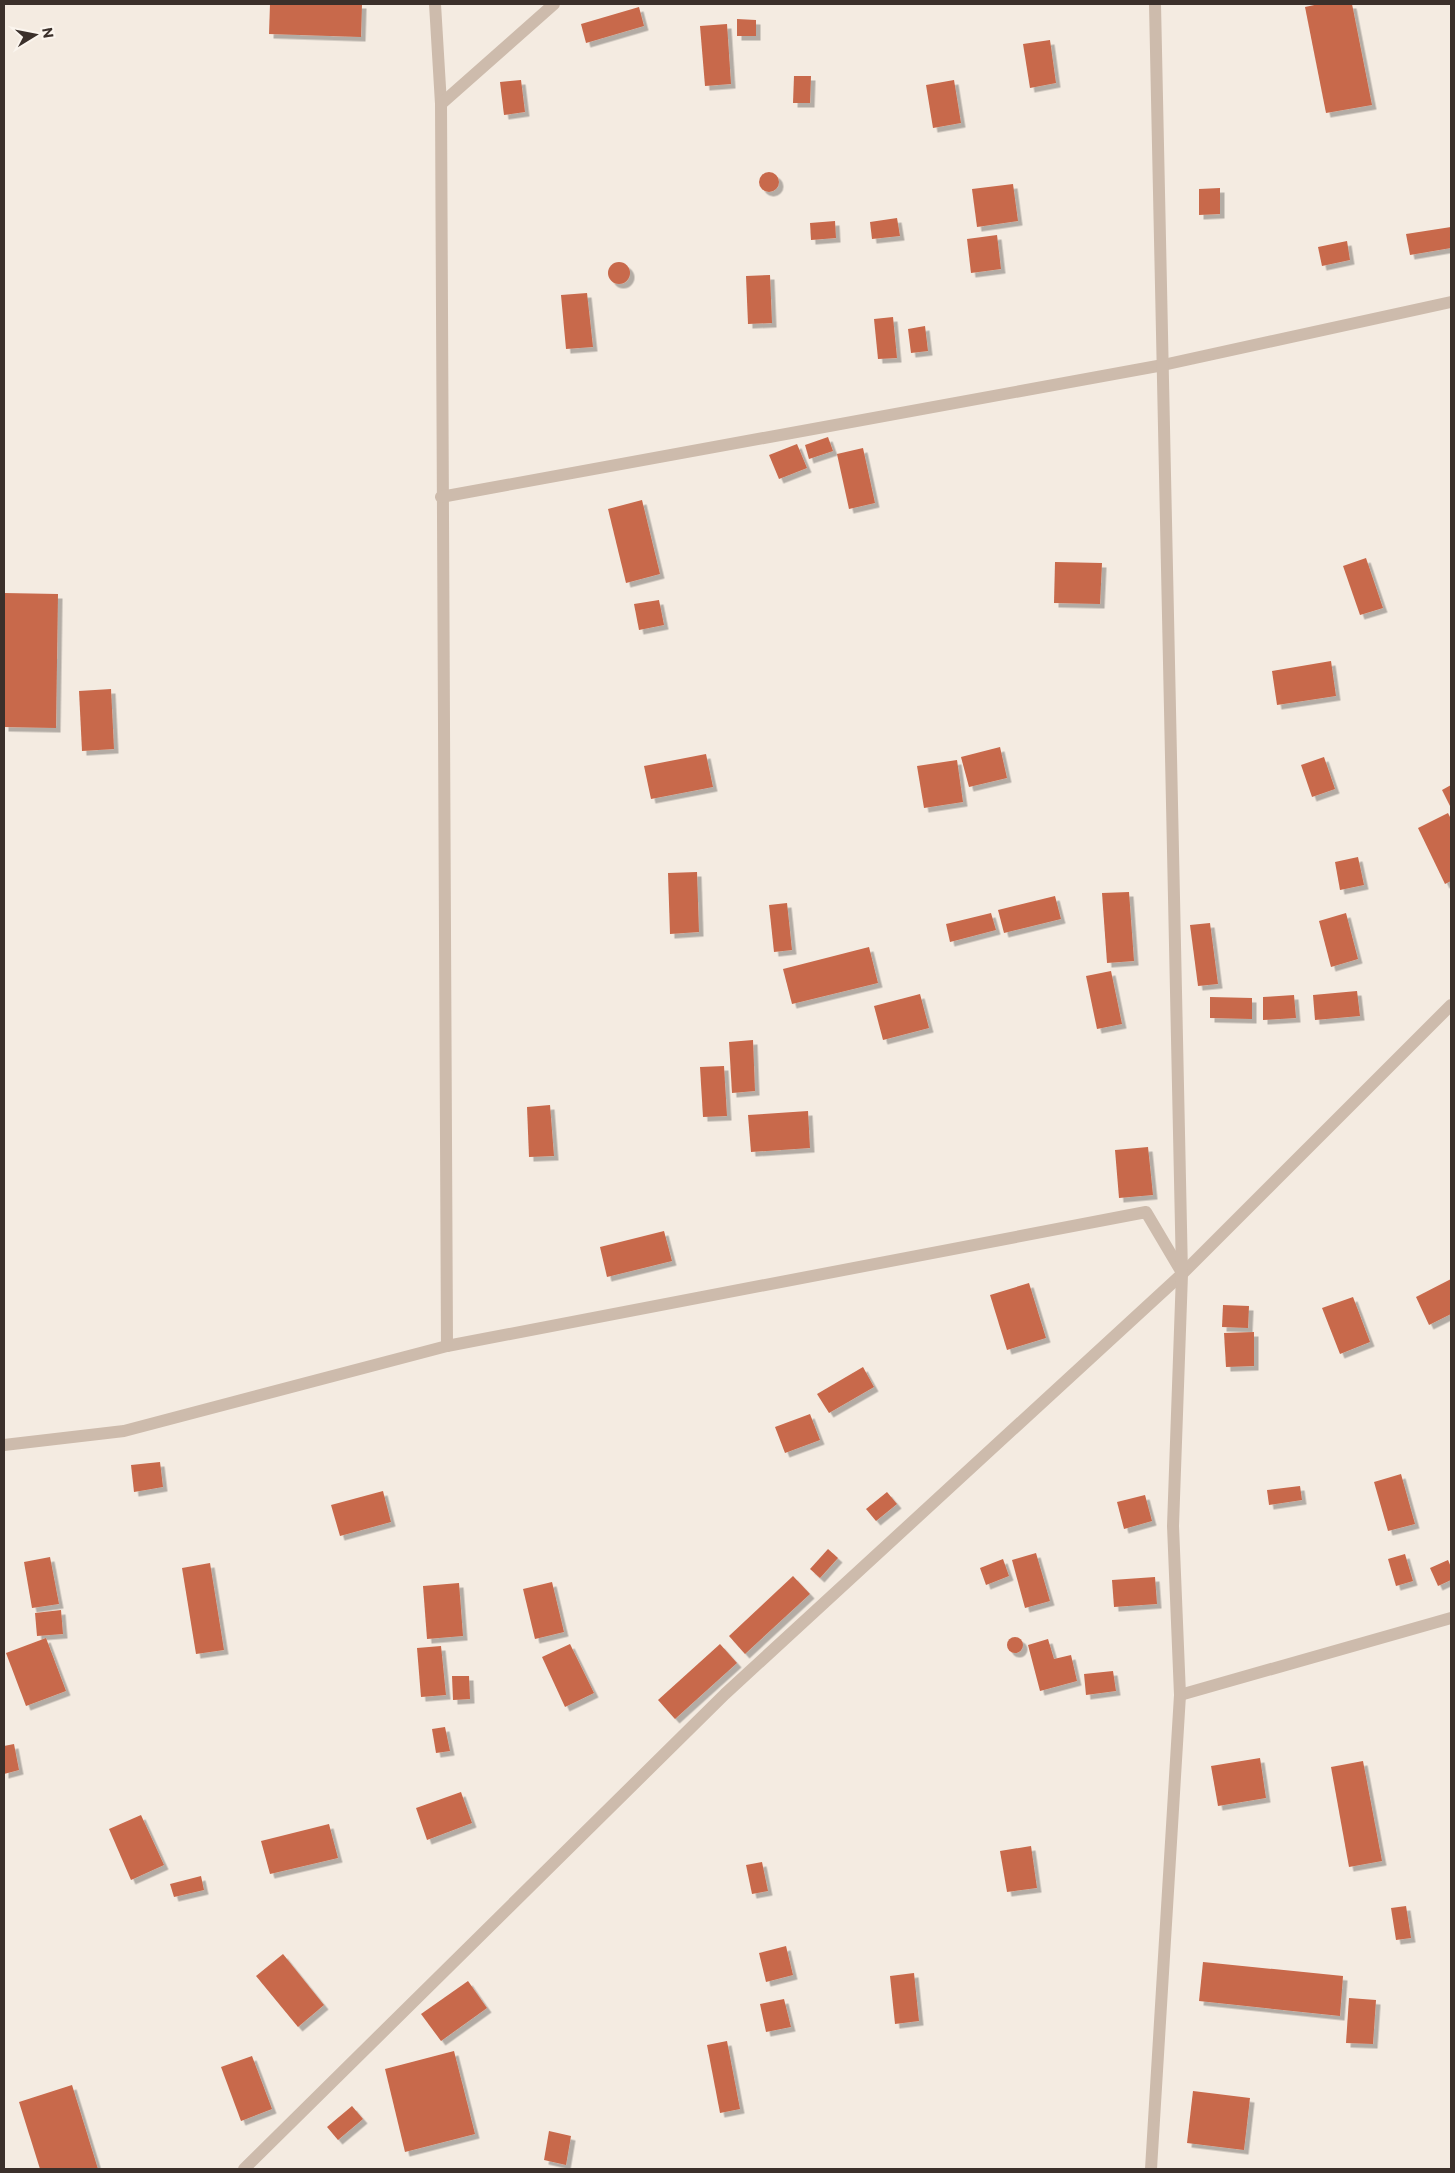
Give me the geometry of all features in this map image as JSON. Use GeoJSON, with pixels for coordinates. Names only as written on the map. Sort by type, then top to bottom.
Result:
{"type":"FeatureCollection","features":[{"type":"Feature","properties":{"kind":"street"},"geometry":{"type":"LineString","coordinates":[[435,4],[441,104],[441,497],[447,1346]]}},
{"type":"Feature","properties":{"kind":"street"},"geometry":{"type":"LineString","coordinates":[[441,104],[554,4]]}},
{"type":"Feature","properties":{"kind":"street"},"geometry":{"type":"LineString","coordinates":[[1151,2169],[1180,1695],[1173,1526],[1182,1274],[1155,4]]}},
{"type":"Feature","properties":{"kind":"street"},"geometry":{"type":"LineString","coordinates":[[441,497],[1163,365],[1451,302]]}},
{"type":"Feature","properties":{"kind":"street"},"geometry":{"type":"LineString","coordinates":[[244,2169],[725,1694],[1182,1274],[1451,1005]]}},
{"type":"Feature","properties":{"kind":"street"},"geometry":{"type":"LineString","coordinates":[[4,1445],[124,1431],[447,1346],[1146,1212],[1182,1274]]}},
{"type":"Feature","properties":{"kind":"street"},"geometry":{"type":"LineString","coordinates":[[1180,1695],[1451,1618]]}},
{"type":"Feature","properties":{"kind":"building"},"geometry":{"type":"Polygon","coordinates":[[[270,4],[362,4],[361,37],[269,34],[270,4]]]}},
{"type":"Feature","properties":{"kind":"building"},"geometry":{"type":"Polygon","coordinates":[[[1319,4],[1352,4],[1372,105],[1326,113],[1305,7],[1319,4]]]}},
{"type":"Feature","properties":{"kind":"building"},"geometry":{"type":"Polygon","coordinates":[[[639,7],[644,26],[586,43],[581,24],[639,7]]]}},
{"type":"Feature","properties":{"kind":"building"},"geometry":{"type":"Polygon","coordinates":[[[737,19],[756,20],[756,36],[737,36],[737,19]]]}},
{"type":"Feature","properties":{"kind":"building"},"geometry":{"type":"Polygon","coordinates":[[[727,24],[731,84],[705,86],[700,26],[727,24]]]}},
{"type":"Feature","properties":{"kind":"building"},"geometry":{"type":"Polygon","coordinates":[[[1050,40],[1056,83],[1030,88],[1023,44],[1050,40]]]}},
{"type":"Feature","properties":{"kind":"building"},"geometry":{"type":"Polygon","coordinates":[[[794,76],[811,76],[810,103],[793,103],[794,76]]]}},
{"type":"Feature","properties":{"kind":"building"},"geometry":{"type":"Polygon","coordinates":[[[521,80],[525,112],[504,115],[500,82],[521,80]]]}},
{"type":"Feature","properties":{"kind":"building"},"geometry":{"type":"Polygon","coordinates":[[[954,80],[961,123],[933,128],[926,85],[954,80]]]}},
{"type":"Feature","properties":{"kind":"building"},"geometry":{"type":"Polygon","coordinates":[[[769,172],[776,175],[779,182],[776,189],[769,192],[762,189],[759,182],[762,175],[769,172]]]}},
{"type":"Feature","properties":{"kind":"building"},"geometry":{"type":"Polygon","coordinates":[[[1013,184],[1018,221],[977,227],[972,189],[1013,184]]]}},
{"type":"Feature","properties":{"kind":"building"},"geometry":{"type":"Polygon","coordinates":[[[1220,188],[1220,214],[1199,215],[1199,189],[1220,188]]]}},
{"type":"Feature","properties":{"kind":"building"},"geometry":{"type":"Polygon","coordinates":[[[897,218],[900,236],[872,239],[870,222],[897,218]]]}},
{"type":"Feature","properties":{"kind":"building"},"geometry":{"type":"Polygon","coordinates":[[[835,221],[836,238],[811,240],[810,223],[835,221]]]}},
{"type":"Feature","properties":{"kind":"building"},"geometry":{"type":"Polygon","coordinates":[[[1451,227],[1451,248],[1410,255],[1406,234],[1451,227]]]}},
{"type":"Feature","properties":{"kind":"building"},"geometry":{"type":"Polygon","coordinates":[[[997,235],[1001,269],[971,273],[967,239],[997,235]]]}},
{"type":"Feature","properties":{"kind":"building"},"geometry":{"type":"Polygon","coordinates":[[[1347,241],[1350,260],[1322,266],[1318,247],[1347,241]]]}},
{"type":"Feature","properties":{"kind":"building"},"geometry":{"type":"Polygon","coordinates":[[[619,262],[627,265],[630,273],[627,281],[619,284],[611,281],[608,273],[611,265],[619,262]]]}},
{"type":"Feature","properties":{"kind":"building"},"geometry":{"type":"Polygon","coordinates":[[[770,275],[772,323],[748,324],[746,276],[770,275]]]}},
{"type":"Feature","properties":{"kind":"building"},"geometry":{"type":"Polygon","coordinates":[[[587,293],[593,347],[566,349],[561,295],[587,293]]]}},
{"type":"Feature","properties":{"kind":"building"},"geometry":{"type":"Polygon","coordinates":[[[893,317],[897,358],[878,359],[874,319],[893,317]]]}},
{"type":"Feature","properties":{"kind":"building"},"geometry":{"type":"Polygon","coordinates":[[[925,326],[928,351],[911,353],[908,329],[925,326]]]}},
{"type":"Feature","properties":{"kind":"building"},"geometry":{"type":"Polygon","coordinates":[[[828,437],[833,451],[809,459],[805,445],[828,437]]]}},
{"type":"Feature","properties":{"kind":"building"},"geometry":{"type":"Polygon","coordinates":[[[797,444],[807,468],[779,479],[769,455],[797,444]]]}},
{"type":"Feature","properties":{"kind":"building"},"geometry":{"type":"Polygon","coordinates":[[[863,448],[875,503],[849,509],[837,454],[863,448]]]}},
{"type":"Feature","properties":{"kind":"building"},"geometry":{"type":"Polygon","coordinates":[[[642,500],[660,574],[626,583],[608,509],[642,500]]]}},
{"type":"Feature","properties":{"kind":"building"},"geometry":{"type":"Polygon","coordinates":[[[1366,558],[1383,608],[1360,615],[1343,566],[1366,558]]]}},
{"type":"Feature","properties":{"kind":"building"},"geometry":{"type":"Polygon","coordinates":[[[1055,562],[1102,563],[1100,604],[1054,603],[1055,562]]]}},
{"type":"Feature","properties":{"kind":"building"},"geometry":{"type":"Polygon","coordinates":[[[4,593],[58,594],[56,728],[4,727],[4,593]]]}},
{"type":"Feature","properties":{"kind":"building"},"geometry":{"type":"Polygon","coordinates":[[[659,600],[664,625],[639,630],[634,604],[659,600]]]}},
{"type":"Feature","properties":{"kind":"building"},"geometry":{"type":"Polygon","coordinates":[[[1331,661],[1336,696],[1277,705],[1272,671],[1331,661]]]}},
{"type":"Feature","properties":{"kind":"building"},"geometry":{"type":"Polygon","coordinates":[[[111,689],[114,749],[82,751],[79,691],[111,689]]]}},
{"type":"Feature","properties":{"kind":"building"},"geometry":{"type":"Polygon","coordinates":[[[1000,747],[1007,778],[969,787],[961,757],[1000,747]]]}},
{"type":"Feature","properties":{"kind":"building"},"geometry":{"type":"Polygon","coordinates":[[[706,754],[713,787],[651,799],[644,766],[706,754]]]}},
{"type":"Feature","properties":{"kind":"building"},"geometry":{"type":"Polygon","coordinates":[[[1324,757],[1335,789],[1312,797],[1301,765],[1324,757]]]}},
{"type":"Feature","properties":{"kind":"building"},"geometry":{"type":"Polygon","coordinates":[[[957,760],[963,802],[924,808],[917,766],[957,760]]]}},
{"type":"Feature","properties":{"kind":"building"},"geometry":{"type":"Polygon","coordinates":[[[1451,785],[1451,805],[1450,806],[1442,790],[1451,785]]]}},
{"type":"Feature","properties":{"kind":"building"},"geometry":{"type":"Polygon","coordinates":[[[1448,813],[1451,819],[1451,881],[1445,884],[1418,828],[1448,813]]]}},
{"type":"Feature","properties":{"kind":"building"},"geometry":{"type":"Polygon","coordinates":[[[1358,857],[1364,885],[1340,890],[1335,862],[1358,857]]]}},
{"type":"Feature","properties":{"kind":"building"},"geometry":{"type":"Polygon","coordinates":[[[697,872],[699,932],[670,934],[668,873],[697,872]]]}},
{"type":"Feature","properties":{"kind":"building"},"geometry":{"type":"Polygon","coordinates":[[[1129,892],[1134,961],[1107,963],[1102,893],[1129,892]]]}},
{"type":"Feature","properties":{"kind":"building"},"geometry":{"type":"Polygon","coordinates":[[[1055,896],[1061,919],[1004,933],[998,910],[1055,896]]]}},
{"type":"Feature","properties":{"kind":"building"},"geometry":{"type":"Polygon","coordinates":[[[787,903],[792,950],[774,952],[769,905],[787,903]]]}},
{"type":"Feature","properties":{"kind":"building"},"geometry":{"type":"Polygon","coordinates":[[[991,913],[996,930],[950,942],[946,924],[991,913]]]}},
{"type":"Feature","properties":{"kind":"building"},"geometry":{"type":"Polygon","coordinates":[[[1346,913],[1358,959],[1331,967],[1319,921],[1346,913]]]}},
{"type":"Feature","properties":{"kind":"building"},"geometry":{"type":"Polygon","coordinates":[[[1210,923],[1218,984],[1198,986],[1190,925],[1210,923]]]}},
{"type":"Feature","properties":{"kind":"building"},"geometry":{"type":"Polygon","coordinates":[[[869,947],[878,983],[792,1004],[783,969],[869,947]]]}},
{"type":"Feature","properties":{"kind":"building"},"geometry":{"type":"Polygon","coordinates":[[[1111,971],[1122,1024],[1097,1029],[1086,976],[1111,971]]]}},
{"type":"Feature","properties":{"kind":"building"},"geometry":{"type":"Polygon","coordinates":[[[1357,991],[1360,1016],[1315,1020],[1313,995],[1357,991]]]}},
{"type":"Feature","properties":{"kind":"building"},"geometry":{"type":"Polygon","coordinates":[[[920,994],[929,1028],[883,1040],[874,1006],[920,994]]]}},
{"type":"Feature","properties":{"kind":"building"},"geometry":{"type":"Polygon","coordinates":[[[1294,995],[1296,1018],[1263,1020],[1263,997],[1294,995]]]}},
{"type":"Feature","properties":{"kind":"building"},"geometry":{"type":"Polygon","coordinates":[[[1210,997],[1252,998],[1252,1019],[1210,1018],[1210,997]]]}},
{"type":"Feature","properties":{"kind":"building"},"geometry":{"type":"Polygon","coordinates":[[[753,1040],[755,1091],[732,1093],[729,1042],[753,1040]]]}},
{"type":"Feature","properties":{"kind":"building"},"geometry":{"type":"Polygon","coordinates":[[[724,1066],[727,1116],[703,1117],[700,1067],[724,1066]]]}},
{"type":"Feature","properties":{"kind":"building"},"geometry":{"type":"Polygon","coordinates":[[[550,1105],[554,1156],[529,1157],[527,1107],[550,1105]]]}},
{"type":"Feature","properties":{"kind":"building"},"geometry":{"type":"Polygon","coordinates":[[[808,1111],[810,1148],[751,1152],[748,1115],[808,1111]]]}},
{"type":"Feature","properties":{"kind":"building"},"geometry":{"type":"Polygon","coordinates":[[[1148,1147],[1153,1195],[1119,1198],[1115,1150],[1148,1147]]]}},
{"type":"Feature","properties":{"kind":"building"},"geometry":{"type":"Polygon","coordinates":[[[664,1231],[672,1261],[607,1277],[600,1247],[664,1231]]]}},
{"type":"Feature","properties":{"kind":"building"},"geometry":{"type":"Polygon","coordinates":[[[1451,1279],[1451,1314],[1429,1325],[1416,1297],[1451,1279]]]}},
{"type":"Feature","properties":{"kind":"building"},"geometry":{"type":"Polygon","coordinates":[[[1029,1283],[1046,1338],[1007,1350],[990,1295],[1029,1283]]]}},
{"type":"Feature","properties":{"kind":"building"},"geometry":{"type":"Polygon","coordinates":[[[1353,1297],[1370,1342],[1340,1354],[1322,1308],[1353,1297]]]}},
{"type":"Feature","properties":{"kind":"building"},"geometry":{"type":"Polygon","coordinates":[[[1223,1305],[1249,1306],[1248,1328],[1222,1327],[1223,1305]]]}},
{"type":"Feature","properties":{"kind":"building"},"geometry":{"type":"Polygon","coordinates":[[[1254,1332],[1254,1366],[1226,1367],[1224,1333],[1254,1332]]]}},
{"type":"Feature","properties":{"kind":"building"},"geometry":{"type":"Polygon","coordinates":[[[863,1367],[874,1387],[829,1413],[817,1394],[863,1367]]]}},
{"type":"Feature","properties":{"kind":"building"},"geometry":{"type":"Polygon","coordinates":[[[810,1414],[820,1440],[785,1453],[775,1427],[810,1414]]]}},
{"type":"Feature","properties":{"kind":"building"},"geometry":{"type":"Polygon","coordinates":[[[160,1462],[163,1487],[134,1492],[131,1465],[160,1462]]]}},
{"type":"Feature","properties":{"kind":"building"},"geometry":{"type":"Polygon","coordinates":[[[1401,1474],[1415,1524],[1388,1531],[1374,1482],[1401,1474]]]}},
{"type":"Feature","properties":{"kind":"building"},"geometry":{"type":"Polygon","coordinates":[[[1300,1486],[1302,1500],[1269,1505],[1267,1490],[1300,1486]]]}},
{"type":"Feature","properties":{"kind":"building"},"geometry":{"type":"Polygon","coordinates":[[[383,1491],[391,1522],[340,1536],[331,1505],[383,1491]]]}},
{"type":"Feature","properties":{"kind":"building"},"geometry":{"type":"Polygon","coordinates":[[[887,1492],[897,1504],[876,1521],[866,1509],[887,1492]]]}},
{"type":"Feature","properties":{"kind":"building"},"geometry":{"type":"Polygon","coordinates":[[[1145,1495],[1152,1521],[1124,1529],[1117,1502],[1145,1495]]]}},
{"type":"Feature","properties":{"kind":"building"},"geometry":{"type":"Polygon","coordinates":[[[828,1549],[838,1558],[820,1578],[810,1569],[828,1549]]]}},
{"type":"Feature","properties":{"kind":"building"},"geometry":{"type":"Polygon","coordinates":[[[1036,1553],[1050,1601],[1025,1608],[1012,1560],[1036,1553]]]}},
{"type":"Feature","properties":{"kind":"building"},"geometry":{"type":"Polygon","coordinates":[[[1405,1554],[1413,1581],[1396,1586],[1388,1559],[1405,1554]]]}},
{"type":"Feature","properties":{"kind":"building"},"geometry":{"type":"Polygon","coordinates":[[[50,1557],[59,1604],[32,1608],[24,1562],[50,1557]]]}},
{"type":"Feature","properties":{"kind":"building"},"geometry":{"type":"Polygon","coordinates":[[[1003,1559],[1009,1576],[986,1585],[980,1568],[1003,1559]]]}},
{"type":"Feature","properties":{"kind":"building"},"geometry":{"type":"Polygon","coordinates":[[[1448,1560],[1451,1567],[1451,1580],[1438,1586],[1430,1568],[1448,1560]]]}},
{"type":"Feature","properties":{"kind":"building"},"geometry":{"type":"Polygon","coordinates":[[[210,1563],[224,1650],[196,1654],[182,1568],[210,1563]]]}},
{"type":"Feature","properties":{"kind":"building"},"geometry":{"type":"Polygon","coordinates":[[[793,1576],[810,1594],[745,1654],[729,1636],[793,1576]]]}},
{"type":"Feature","properties":{"kind":"building"},"geometry":{"type":"Polygon","coordinates":[[[1155,1577],[1157,1604],[1114,1607],[1112,1580],[1155,1577]]]}},
{"type":"Feature","properties":{"kind":"building"},"geometry":{"type":"Polygon","coordinates":[[[552,1582],[564,1632],[535,1639],[523,1589],[552,1582]]]}},
{"type":"Feature","properties":{"kind":"building"},"geometry":{"type":"Polygon","coordinates":[[[459,1583],[463,1636],[427,1639],[423,1586],[459,1583]]]}},
{"type":"Feature","properties":{"kind":"building"},"geometry":{"type":"Polygon","coordinates":[[[61,1610],[63,1634],[37,1636],[35,1613],[61,1610]]]}},
{"type":"Feature","properties":{"kind":"building"},"geometry":{"type":"Polygon","coordinates":[[[1015,1637],[1023,1645],[1015,1653],[1007,1645],[1015,1637]]]}},
{"type":"Feature","properties":{"kind":"building"},"geometry":{"type":"Polygon","coordinates":[[[46,1638],[66,1691],[26,1706],[6,1653],[46,1638]]]}},
{"type":"Feature","properties":{"kind":"building"},"geometry":{"type":"Polygon","coordinates":[[[1048,1639],[1054,1659],[1071,1655],[1077,1681],[1040,1691],[1028,1645],[1048,1639]]]}},
{"type":"Feature","properties":{"kind":"building"},"geometry":{"type":"Polygon","coordinates":[[[570,1644],[594,1693],[565,1707],[542,1657],[570,1644]]]}},
{"type":"Feature","properties":{"kind":"building"},"geometry":{"type":"Polygon","coordinates":[[[720,1644],[737,1663],[675,1719],[658,1700],[720,1644]]]}},
{"type":"Feature","properties":{"kind":"building"},"geometry":{"type":"Polygon","coordinates":[[[441,1646],[446,1695],[421,1697],[417,1648],[441,1646]]]}},
{"type":"Feature","properties":{"kind":"building"},"geometry":{"type":"Polygon","coordinates":[[[1113,1671],[1116,1691],[1086,1695],[1084,1674],[1113,1671]]]}},
{"type":"Feature","properties":{"kind":"building"},"geometry":{"type":"Polygon","coordinates":[[[452,1676],[469,1676],[470,1699],[453,1700],[452,1676]]]}},
{"type":"Feature","properties":{"kind":"building"},"geometry":{"type":"Polygon","coordinates":[[[445,1727],[450,1751],[436,1753],[432,1729],[445,1727]]]}},
{"type":"Feature","properties":{"kind":"building"},"geometry":{"type":"Polygon","coordinates":[[[14,1744],[19,1770],[4,1774],[4,1746],[14,1744]]]}},
{"type":"Feature","properties":{"kind":"building"},"geometry":{"type":"Polygon","coordinates":[[[1260,1758],[1266,1798],[1218,1806],[1211,1766],[1260,1758]]]}},
{"type":"Feature","properties":{"kind":"building"},"geometry":{"type":"Polygon","coordinates":[[[1363,1761],[1382,1861],[1349,1867],[1331,1767],[1363,1761]]]}},
{"type":"Feature","properties":{"kind":"building"},"geometry":{"type":"Polygon","coordinates":[[[461,1792],[472,1823],[427,1840],[416,1808],[461,1792]]]}},
{"type":"Feature","properties":{"kind":"building"},"geometry":{"type":"Polygon","coordinates":[[[141,1815],[164,1865],[131,1880],[109,1829],[141,1815]]]}},
{"type":"Feature","properties":{"kind":"building"},"geometry":{"type":"Polygon","coordinates":[[[329,1824],[338,1858],[270,1874],[261,1841],[329,1824]]]}},
{"type":"Feature","properties":{"kind":"building"},"geometry":{"type":"Polygon","coordinates":[[[1031,1846],[1037,1888],[1007,1892],[1000,1851],[1031,1846]]]}},
{"type":"Feature","properties":{"kind":"building"},"geometry":{"type":"Polygon","coordinates":[[[762,1862],[768,1891],[752,1894],[746,1865],[762,1862]]]}},
{"type":"Feature","properties":{"kind":"building"},"geometry":{"type":"Polygon","coordinates":[[[201,1876],[204,1890],[174,1897],[170,1884],[201,1876]]]}},
{"type":"Feature","properties":{"kind":"building"},"geometry":{"type":"Polygon","coordinates":[[[1406,1906],[1411,1938],[1396,1940],[1391,1908],[1406,1906]]]}},
{"type":"Feature","properties":{"kind":"building"},"geometry":{"type":"Polygon","coordinates":[[[786,1946],[793,1975],[766,1982],[759,1953],[786,1946]]]}},
{"type":"Feature","properties":{"kind":"building"},"geometry":{"type":"Polygon","coordinates":[[[283,1954],[324,2005],[298,2027],[256,1976],[283,1954]]]}},
{"type":"Feature","properties":{"kind":"building"},"geometry":{"type":"Polygon","coordinates":[[[1203,1962],[1343,1976],[1340,2016],[1199,2001],[1203,1962]]]}},
{"type":"Feature","properties":{"kind":"building"},"geometry":{"type":"Polygon","coordinates":[[[914,1973],[919,2021],[895,2024],[890,1976],[914,1973]]]}},
{"type":"Feature","properties":{"kind":"building"},"geometry":{"type":"Polygon","coordinates":[[[468,1981],[487,2008],[441,2041],[421,2014],[468,1981]]]}},
{"type":"Feature","properties":{"kind":"building"},"geometry":{"type":"Polygon","coordinates":[[[1349,1998],[1376,2000],[1373,2044],[1346,2043],[1349,1998]]]}},
{"type":"Feature","properties":{"kind":"building"},"geometry":{"type":"Polygon","coordinates":[[[784,1999],[791,2027],[766,2032],[760,2004],[784,1999]]]}},
{"type":"Feature","properties":{"kind":"building"},"geometry":{"type":"Polygon","coordinates":[[[727,2041],[740,2109],[720,2113],[707,2045],[727,2041]]]}},
{"type":"Feature","properties":{"kind":"building"},"geometry":{"type":"Polygon","coordinates":[[[454,2051],[475,2134],[405,2152],[385,2069],[454,2051]]]}},
{"type":"Feature","properties":{"kind":"building"},"geometry":{"type":"Polygon","coordinates":[[[252,2056],[272,2109],[241,2121],[221,2067],[252,2056]]]}},
{"type":"Feature","properties":{"kind":"building"},"geometry":{"type":"Polygon","coordinates":[[[72,2085],[98,2169],[40,2169],[19,2102],[72,2085]]]}},
{"type":"Feature","properties":{"kind":"building"},"geometry":{"type":"Polygon","coordinates":[[[1193,2091],[1250,2098],[1244,2150],[1187,2143],[1193,2091]]]}},
{"type":"Feature","properties":{"kind":"building"},"geometry":{"type":"Polygon","coordinates":[[[352,2106],[363,2119],[338,2140],[327,2127],[352,2106]]]}},
{"type":"Feature","properties":{"kind":"building"},"geometry":{"type":"Polygon","coordinates":[[[549,2131],[571,2136],[566,2165],[544,2160],[549,2131]]]}}]}
